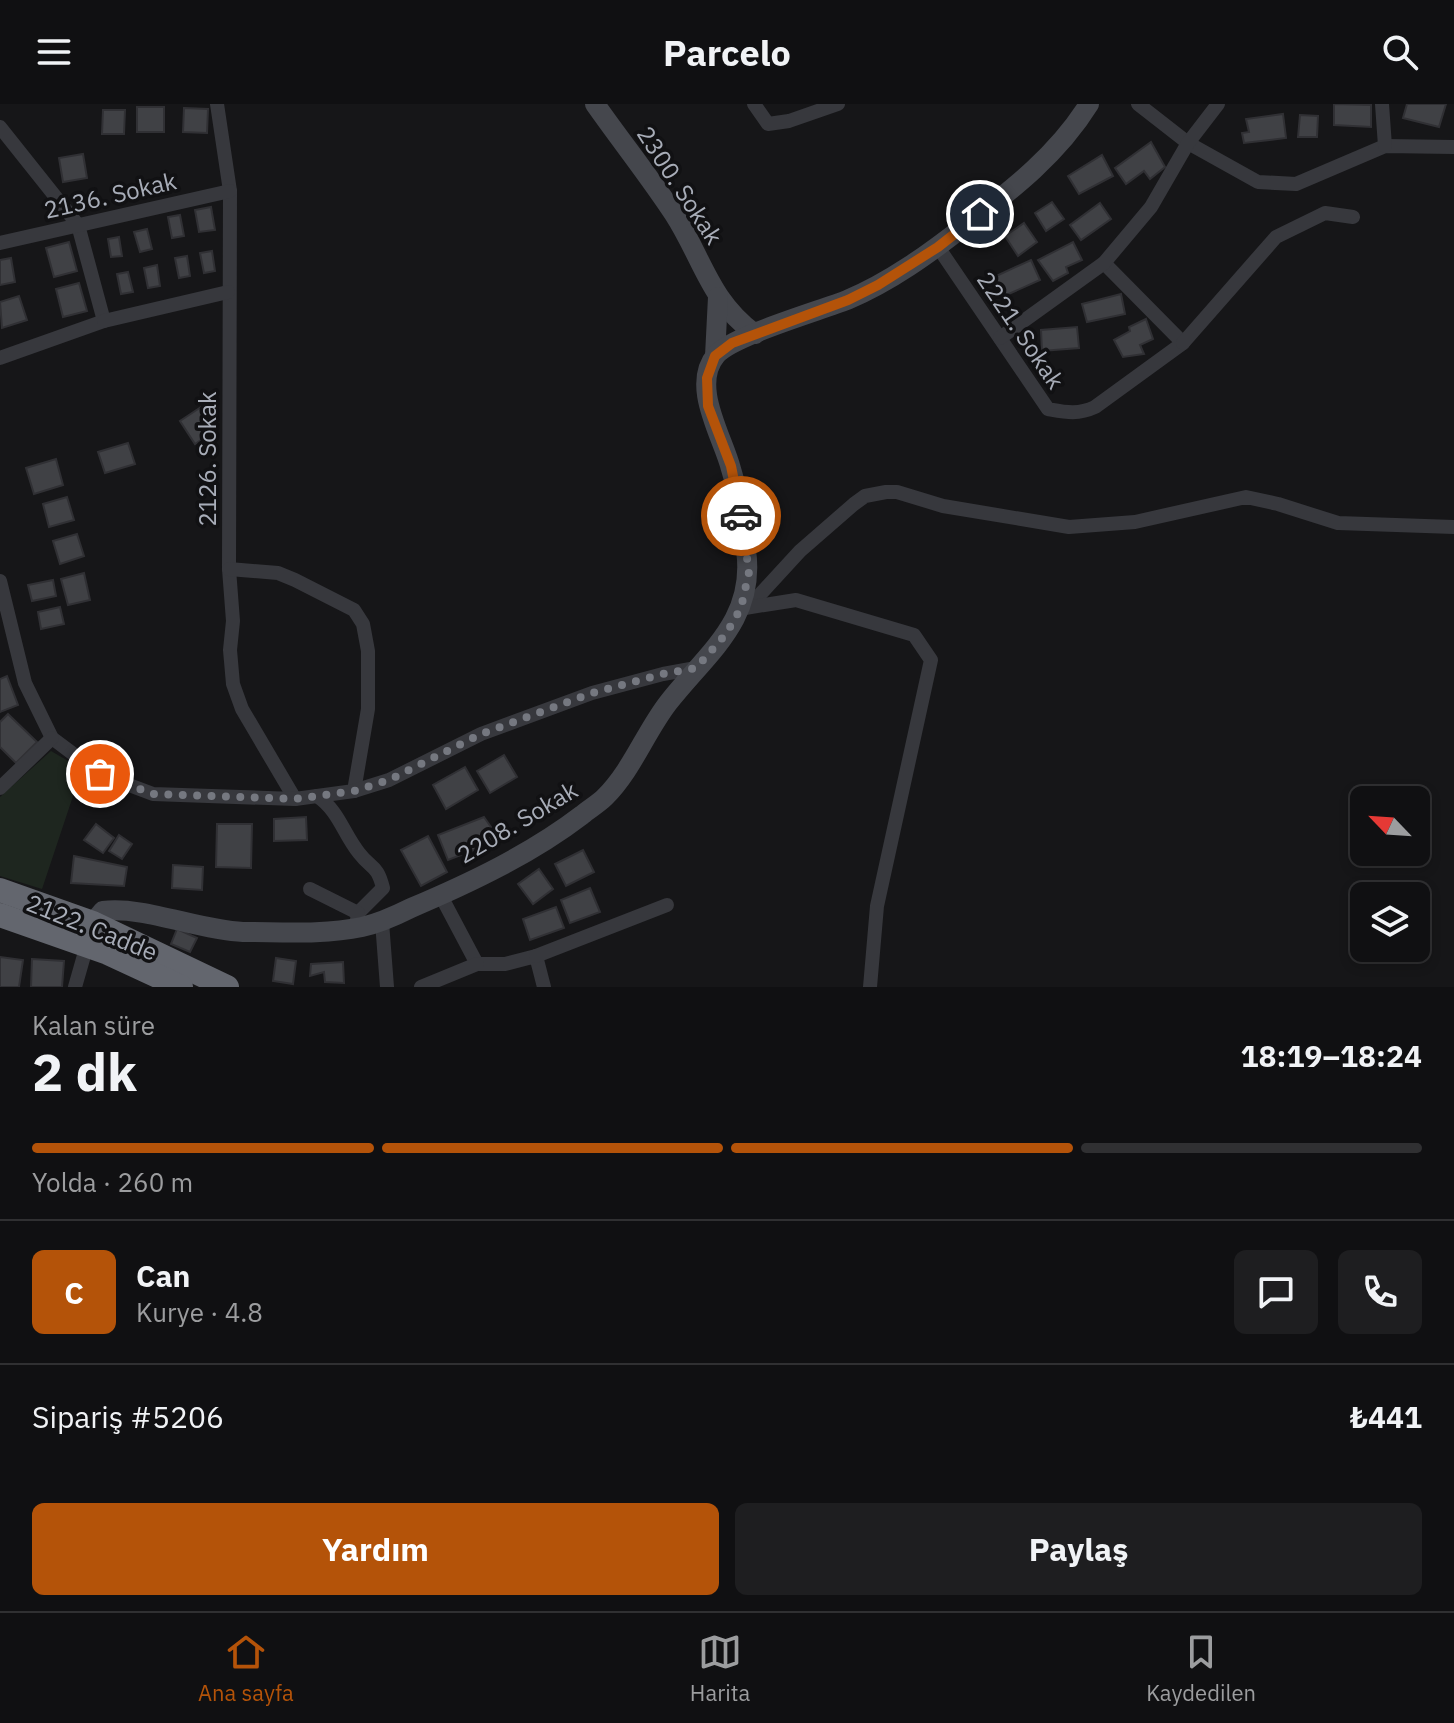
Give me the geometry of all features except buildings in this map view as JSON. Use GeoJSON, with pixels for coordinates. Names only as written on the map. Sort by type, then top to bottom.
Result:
{"type":"FeatureCollection","features":[{"type":"Feature","properties":{"kind":"highway","name":"2122. Cadde"},"geometry":{"type":"LineString","coordinates":[[0,890],[90,934],[181,987]]}},
{"type":"Feature","properties":{"kind":"highway","name":"2122. Cadde"},"geometry":{"type":"LineString","coordinates":[[0,915],[90,934],[227,987]]}},
{"type":"Feature","properties":{"kind":"street","name":"2126. Sokak"},"geometry":{"type":"LineString","coordinates":[[217,104],[230,191],[229,569],[233,684],[242,709],[295,799]]}},
{"type":"Feature","properties":{"kind":"street","name":"2300. Sokak"},"geometry":{"type":"LineString","coordinates":[[595,104],[674,215],[736,333]]}},
{"type":"Feature","properties":{"kind":"street"},"geometry":{"type":"LineString","coordinates":[[754,104],[768,124],[789,121],[838,104]]}},
{"type":"Feature","properties":{"kind":"street","name":"2208. Sokak"},"geometry":{"type":"LineString","coordinates":[[90,934],[103,911],[122,909],[237,931],[309,933],[357,920],[382,922],[441,896],[565,829],[598,803],[620,780],[653,724],[726,634],[741,608],[749,572],[738,497],[731,466],[708,406],[707,378],[715,356],[736,333],[848,300],[938,247],[1023,181],[1052,153],[1089,104]]}},
{"type":"Feature","properties":{"kind":"street"},"geometry":{"type":"LineString","coordinates":[[1138,104],[1188,143],[1258,182],[1296,184],[1385,146],[1454,147]]}},
{"type":"Feature","properties":{"kind":"street"},"geometry":{"type":"LineString","coordinates":[[1000,338],[1104,263],[1151,207],[1188,143],[1218,104]]}},
{"type":"Feature","properties":{"kind":"street"},"geometry":{"type":"LineString","coordinates":[[1382,104],[1385,146]]}},
{"type":"Feature","properties":{"kind":"street"},"geometry":{"type":"LineString","coordinates":[[0,127],[78,225],[104,321]]}},
{"type":"Feature","properties":{"kind":"street","name":"2136. Sokak"},"geometry":{"type":"LineString","coordinates":[[0,243],[230,191]]}},
{"type":"Feature","properties":{"kind":"street"},"geometry":{"type":"LineString","coordinates":[[1104,263],[1183,343],[1276,237],[1325,213],[1353,217]]}},
{"type":"Feature","properties":{"kind":"street","name":"2221. Sokak"},"geometry":{"type":"LineString","coordinates":[[938,247],[1048,409],[1082,413],[1095,407],[1183,343]]}},
{"type":"Feature","properties":{"kind":"street"},"geometry":{"type":"LineString","coordinates":[[0,358],[104,321],[228,292]]}},
{"type":"Feature","properties":{"kind":"street"},"geometry":{"type":"LineString","coordinates":[[741,608],[754,601],[800,551],[854,504],[865,496],[886,492],[897,492],[943,506],[1069,527],[1135,522],[1246,497],[1338,523],[1454,527]]}},
{"type":"Feature","properties":{"kind":"street"},"geometry":{"type":"LineString","coordinates":[[229,569],[278,573],[354,610],[363,624],[368,651],[368,709],[354,791]]}},
{"type":"Feature","properties":{"kind":"street"},"geometry":{"type":"LineString","coordinates":[[0,581],[25,683],[52,738],[100,774],[153,794],[295,799],[354,791],[389,780],[481,734],[592,693],[696,668]]}},
{"type":"Feature","properties":{"kind":"street"},"geometry":{"type":"LineString","coordinates":[[741,608],[796,600],[914,635],[931,660],[877,906],[870,987]]}},
{"type":"Feature","properties":{"kind":"street"},"geometry":{"type":"LineString","coordinates":[[0,788],[52,738]]}},
{"type":"Feature","properties":{"kind":"street"},"geometry":{"type":"LineString","coordinates":[[310,889],[357,920],[383,888],[379,871],[359,853],[335,812],[317,796]]}},
{"type":"Feature","properties":{"kind":"street"},"geometry":{"type":"LineString","coordinates":[[441,896],[477,964]]}},
{"type":"Feature","properties":{"kind":"street"},"geometry":{"type":"LineString","coordinates":[[421,987],[477,964],[505,964],[536,956],[667,905]]}},
{"type":"Feature","properties":{"kind":"street"},"geometry":{"type":"LineString","coordinates":[[382,922],[387,987]]}},
{"type":"Feature","properties":{"kind":"street"},"geometry":{"type":"LineString","coordinates":[[75,987],[90,934]]}},
{"type":"Feature","properties":{"kind":"street"},"geometry":{"type":"LineString","coordinates":[[536,956],[544,987]]}},
{"type":"Feature","properties":{"kind":"shaded area"},"geometry":{"type":"Polygon","coordinates":[[[51,751],[82,769],[42,889],[0,876],[0,797],[51,751]]]}},
{"type":"Feature","properties":{"kind":"way so far"},"geometry":{"type":"LineString","coordinates":[[100,774],[153,794],[295,799],[354,791],[389,780],[481,734],[592,693],[696,668],[726,634],[741,608],[749,572],[741,516]]}},
{"type":"Feature","properties":{"kind":"route"},"geometry":{"type":"LineString","coordinates":[[741,516],[731,466],[708,406],[707,378],[715,356],[732,343],[848,300],[878,285],[938,247],[980,214]]}}]}
